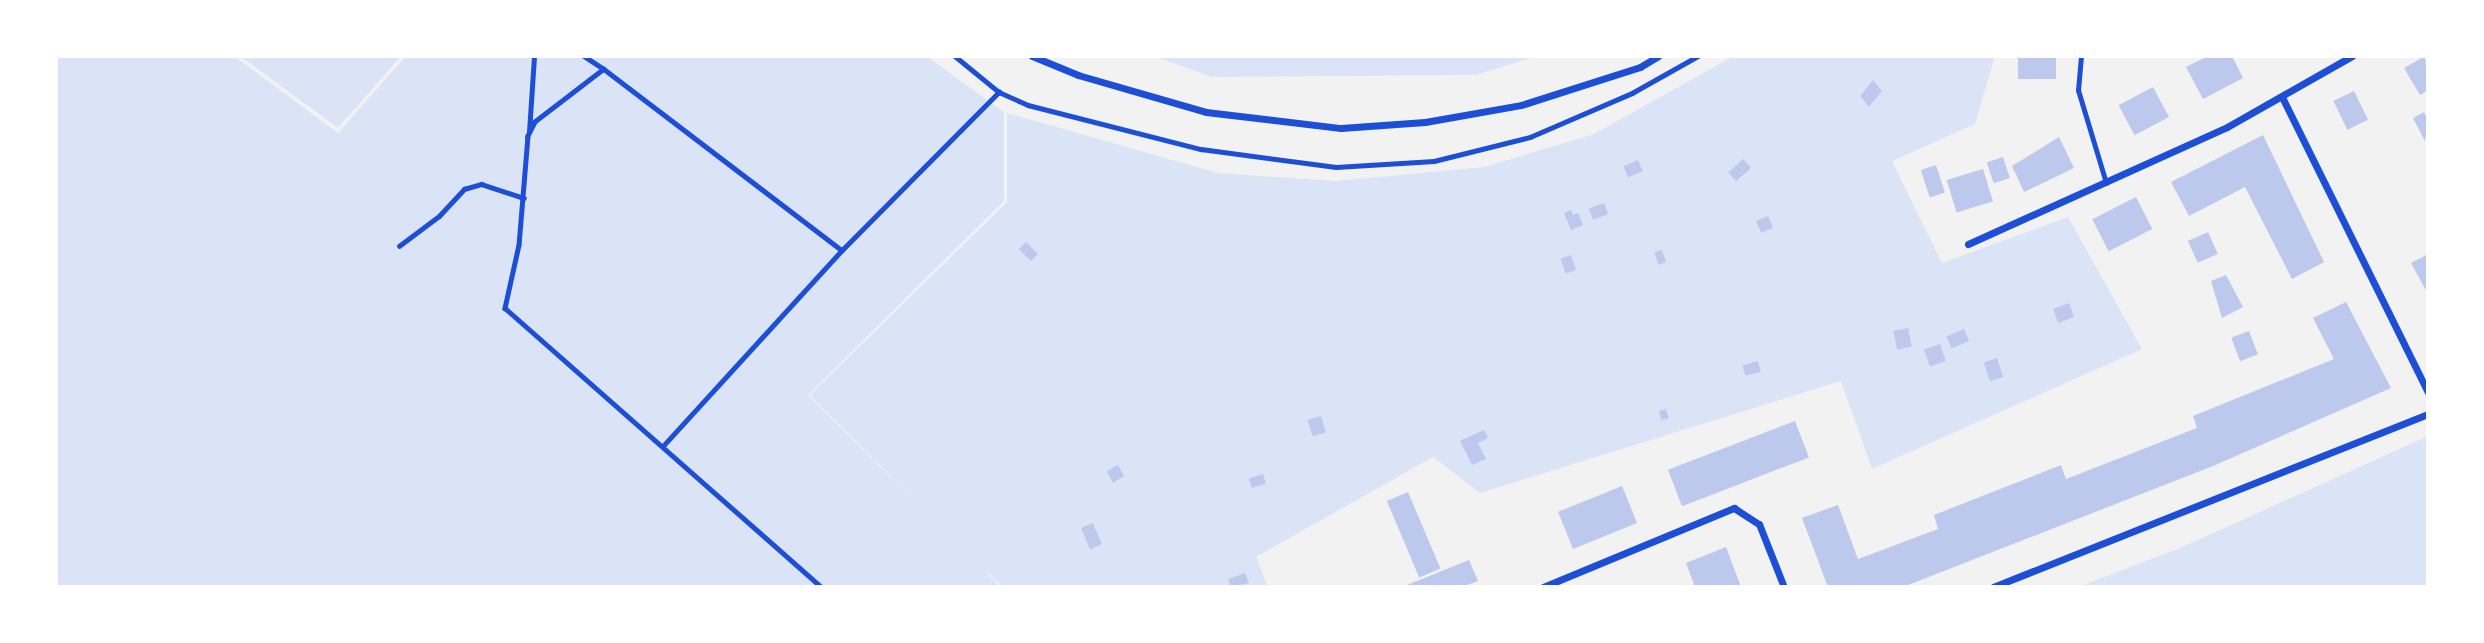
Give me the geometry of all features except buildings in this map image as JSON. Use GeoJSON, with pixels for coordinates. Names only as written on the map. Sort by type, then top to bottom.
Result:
{"type":"FeatureCollection","features":[{"type":"Feature","properties":{"kind":"street"},"geometry":{"type":"LineString","coordinates":[[1032,56],[1078,75],[1206,112],[1341,128],[1425,122],[1521,105],[1615,75],[1658,56]]}},
{"type":"Feature","properties":{"kind":"street"},"geometry":{"type":"LineString","coordinates":[[1968,244],[2106,183],[2282,97],[2352,56]]}},
{"type":"Feature","properties":{"kind":"street"},"geometry":{"type":"LineString","coordinates":[[2282,97],[2428,391]]}},
{"type":"Feature","properties":{"kind":"street"},"geometry":{"type":"LineString","coordinates":[[1993,587],[2428,414]]}},
{"type":"Feature","properties":{"kind":"street"},"geometry":{"type":"LineString","coordinates":[[1543,587],[1734,508],[1759,524],[1784,587]]}},
{"type":"Feature","properties":{"kind":"lane"},"geometry":{"type":"LineString","coordinates":[[2081,56],[2077,90],[2106,183]]}},
{"type":"Feature","properties":{"kind":"path"},"geometry":{"type":"LineString","coordinates":[[534,56],[518,255],[505,308],[822,587]]}},
{"type":"Feature","properties":{"kind":"path"},"geometry":{"type":"LineString","coordinates":[[584,56],[842,250]]}},
{"type":"Feature","properties":{"kind":"path"},"geometry":{"type":"LineString","coordinates":[[528,136],[535,122],[604,69]]}},
{"type":"Feature","properties":{"kind":"path"},"geometry":{"type":"LineString","coordinates":[[663,446],[842,250],[999,92]]}},
{"type":"Feature","properties":{"kind":"path"},"geometry":{"type":"LineString","coordinates":[[399,246],[439,216],[464,189],[481,184],[524,198]]}},
{"type":"Feature","properties":{"kind":"shaded area"},"geometry":{"type":"Polygon","coordinates":[[[56,56],[234,56],[338,133],[406,56],[926,56],[1004,112],[1004,201],[808,395],[919,505],[810,395],[1007,202],[1007,113],[1218,173],[1336,181],[1484,167],[1594,134],[1734,56],[1995,56],[1975,124],[1892,161],[1942,263],[2068,217],[2142,349],[1872,469],[1841,381],[1480,493],[1433,457],[1256,557],[1268,587],[1003,587],[985,570],[1000,587],[56,587],[56,56]]]}},
{"type":"Feature","properties":{"kind":"shaded area"},"geometry":{"type":"Polygon","coordinates":[[[240,56],[401,56],[338,128],[240,56]]]}},
{"type":"Feature","properties":{"kind":"shaded area"},"geometry":{"type":"Polygon","coordinates":[[[1154,56],[1537,56],[1476,75],[1212,77],[1154,56]]]}},
{"type":"Feature","properties":{"kind":"shaded area"},"geometry":{"type":"Polygon","coordinates":[[[2428,436],[2428,587],[2078,587],[2180,548],[2428,436]]]}}]}
